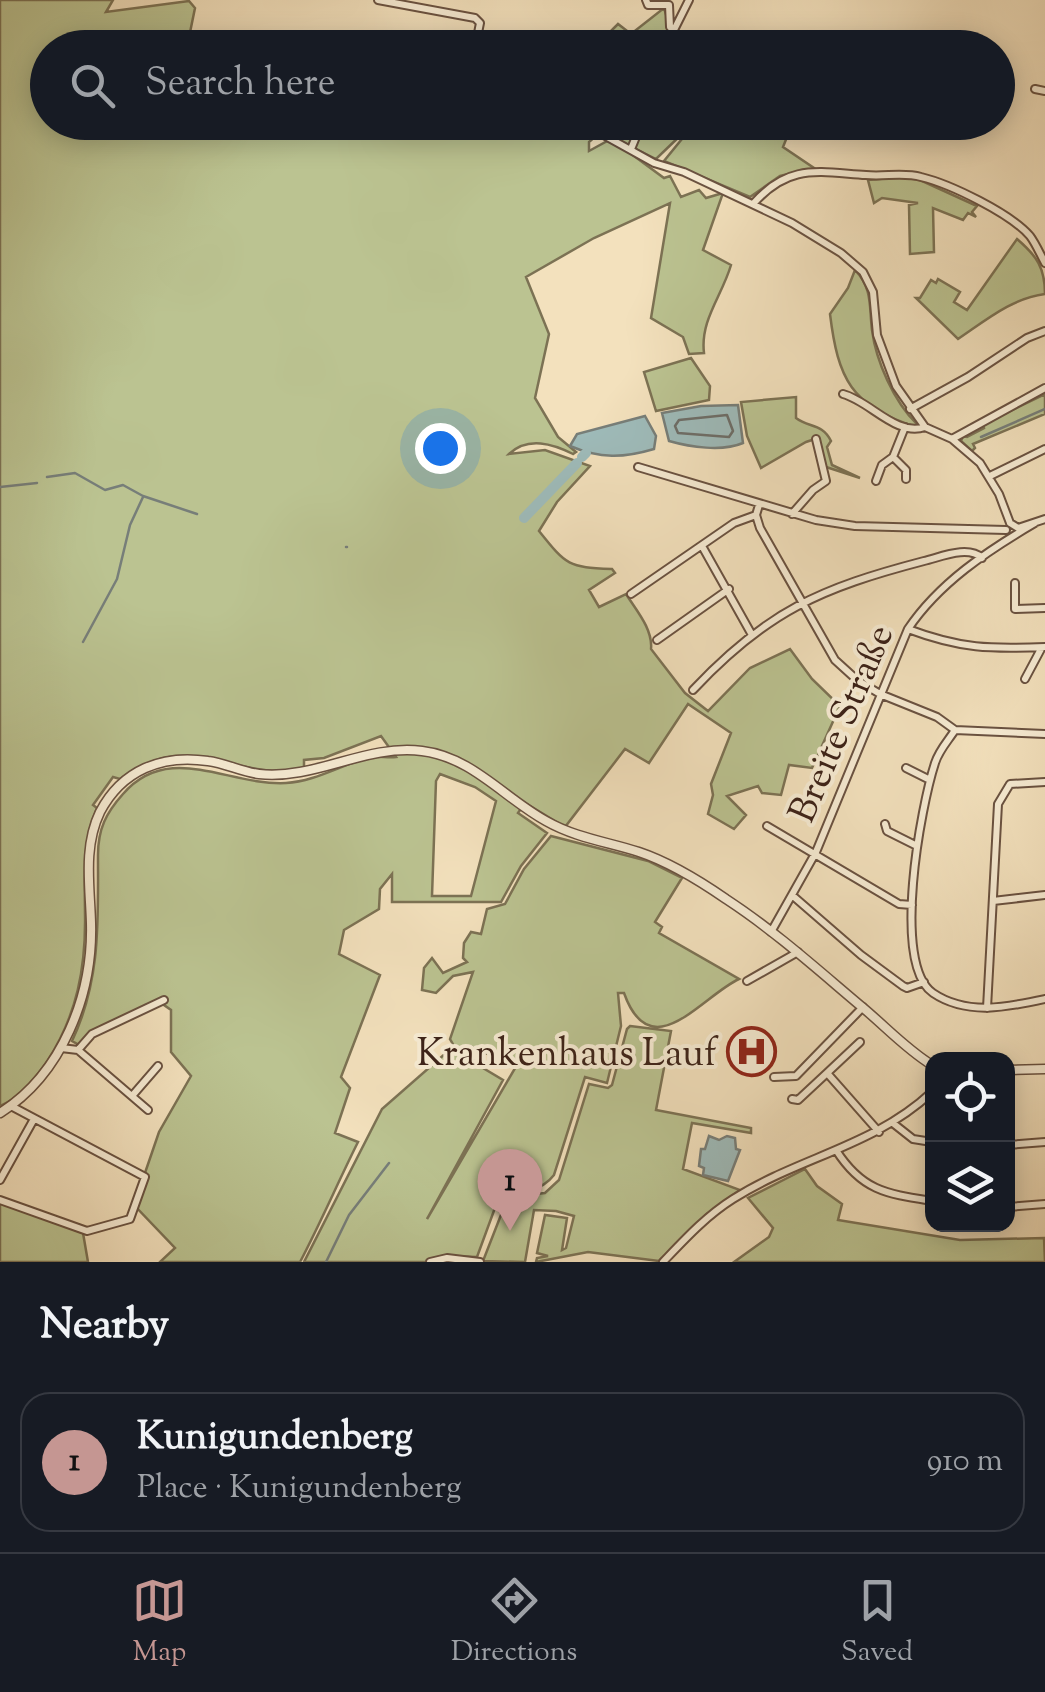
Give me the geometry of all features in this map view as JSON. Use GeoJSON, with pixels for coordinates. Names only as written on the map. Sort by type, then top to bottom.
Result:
{"type":"FeatureCollection","features":[{"type":"Feature","properties":{"kind":"street"},"geometry":{"type":"LineString","coordinates":[[378,0],[475,18],[480,23],[479,30]]}},
{"type":"Feature","properties":{"kind":"street"},"geometry":{"type":"LineString","coordinates":[[646,0],[648,5],[669,5],[670,27],[674,30],[690,0]]}},
{"type":"Feature","properties":{"kind":"street"},"geometry":{"type":"LineString","coordinates":[[1035,90],[1045,91]]}},
{"type":"Feature","properties":{"kind":"street"},"geometry":{"type":"LineString","coordinates":[[614,140],[654,163],[684,172],[828,244],[863,272],[873,292],[874,322],[885,362],[910,409],[926,428],[952,439],[974,456],[990,476],[1011,540]]}},
{"type":"Feature","properties":{"kind":"street"},"geometry":{"type":"LineString","coordinates":[[631,149],[635,140]]}},
{"type":"Feature","properties":{"kind":"street"},"geometry":{"type":"LineString","coordinates":[[752,204],[764,190],[798,172],[920,176],[1004,216],[1030,236],[1045,263]]}},
{"type":"Feature","properties":{"kind":"street"},"geometry":{"type":"LineString","coordinates":[[910,409],[1045,331]]}},
{"type":"Feature","properties":{"kind":"street"},"geometry":{"type":"LineString","coordinates":[[952,439],[1045,388]]}},
{"type":"Feature","properties":{"kind":"street"},"geometry":{"type":"LineString","coordinates":[[844,394],[905,426],[926,428]]}},
{"type":"Feature","properties":{"kind":"street"},"geometry":{"type":"LineString","coordinates":[[876,480],[882,465],[893,456],[905,426]]}},
{"type":"Feature","properties":{"kind":"street"},"geometry":{"type":"LineString","coordinates":[[792,514],[826,481],[816,439]]}},
{"type":"Feature","properties":{"kind":"street"},"geometry":{"type":"LineString","coordinates":[[990,476],[1045,449]]}},
{"type":"Feature","properties":{"kind":"street"},"geometry":{"type":"LineString","coordinates":[[893,456],[906,470],[906,480]]}},
{"type":"Feature","properties":{"kind":"street"},"geometry":{"type":"LineString","coordinates":[[638,466],[759,506],[855,526],[1018,528],[1045,519]]}},
{"type":"Feature","properties":{"kind":"street"},"geometry":{"type":"LineString","coordinates":[[759,506],[756,515],[836,660],[880,694],[933,715],[954,730],[1045,734]]}},
{"type":"Feature","properties":{"kind":"street"},"geometry":{"type":"LineString","coordinates":[[631,594],[734,523],[756,515]]}},
{"type":"Feature","properties":{"kind":"street","name":"Breite Straße"},"geometry":{"type":"LineString","coordinates":[[771,932],[816,852],[908,629],[940,589],[1035,523]]}},
{"type":"Feature","properties":{"kind":"street"},"geometry":{"type":"LineString","coordinates":[[702,546],[752,636]]}},
{"type":"Feature","properties":{"kind":"street"},"geometry":{"type":"LineString","coordinates":[[693,690],[730,650],[801,602],[862,578],[945,556],[966,552],[982,558]]}},
{"type":"Feature","properties":{"kind":"street"},"geometry":{"type":"LineString","coordinates":[[1015,583],[1015,609],[1045,608]]}},
{"type":"Feature","properties":{"kind":"street"},"geometry":{"type":"LineString","coordinates":[[658,640],[729,590]]}},
{"type":"Feature","properties":{"kind":"street"},"geometry":{"type":"LineString","coordinates":[[908,629],[942,642],[984,650],[1043,648]]}},
{"type":"Feature","properties":{"kind":"street"},"geometry":{"type":"LineString","coordinates":[[1025,678],[1043,648]]}},
{"type":"Feature","properties":{"kind":"street"},"geometry":{"type":"LineString","coordinates":[[954,730],[938,756],[915,845],[914,948],[924,982],[938,996],[987,1009],[1045,1000]]}},
{"type":"Feature","properties":{"kind":"street"},"geometry":{"type":"LineString","coordinates":[[0,1113],[46,1072],[61,1048],[81,998],[91,928],[90,839],[105,803],[118,785],[152,764],[176,759],[210,761],[255,774],[288,776],[389,750],[440,755],[484,777],[557,827],[640,852],[723,896],[798,952],[925,1059]]}},
{"type":"Feature","properties":{"kind":"street"},"geometry":{"type":"LineString","coordinates":[[906,768],[930,780]]}},
{"type":"Feature","properties":{"kind":"street"},"geometry":{"type":"LineString","coordinates":[[987,1009],[1001,796],[1016,782],[1045,782]]}},
{"type":"Feature","properties":{"kind":"street"},"geometry":{"type":"LineString","coordinates":[[885,824],[887,831],[915,845]]}},
{"type":"Feature","properties":{"kind":"street"},"geometry":{"type":"LineString","coordinates":[[767,826],[899,904],[912,905]]}},
{"type":"Feature","properties":{"kind":"street"},"geometry":{"type":"LineString","coordinates":[[993,901],[1045,895]]}},
{"type":"Feature","properties":{"kind":"street"},"geometry":{"type":"LineString","coordinates":[[793,896],[903,986],[924,982]]}},
{"type":"Feature","properties":{"kind":"street"},"geometry":{"type":"LineString","coordinates":[[746,981],[798,952]]}},
{"type":"Feature","properties":{"kind":"street"},"geometry":{"type":"LineString","coordinates":[[78,1050],[92,1034],[164,1000]]}},
{"type":"Feature","properties":{"kind":"street"},"geometry":{"type":"LineString","coordinates":[[774,1077],[796,1076],[863,1007]]}},
{"type":"Feature","properties":{"kind":"street"},"geometry":{"type":"LineString","coordinates":[[792,1099],[798,1100],[860,1042]]}},
{"type":"Feature","properties":{"kind":"street"},"geometry":{"type":"LineString","coordinates":[[61,1048],[78,1050],[148,1110]]}},
{"type":"Feature","properties":{"kind":"street"},"geometry":{"type":"LineString","coordinates":[[132,1096],[158,1066]]}},
{"type":"Feature","properties":{"kind":"street"},"geometry":{"type":"LineString","coordinates":[[1015,1070],[1045,1068]]}},
{"type":"Feature","properties":{"kind":"street"},"geometry":{"type":"LineString","coordinates":[[827,1073],[879,1132]]}},
{"type":"Feature","properties":{"kind":"street"},"geometry":{"type":"LineString","coordinates":[[663,1262],[712,1214],[736,1197],[879,1132],[925,1098]]}},
{"type":"Feature","properties":{"kind":"street"},"geometry":{"type":"LineString","coordinates":[[0,1200],[87,1231],[130,1219],[145,1177],[11,1106]]}},
{"type":"Feature","properties":{"kind":"street"},"geometry":{"type":"LineString","coordinates":[[0,1180],[34,1119]]}},
{"type":"Feature","properties":{"kind":"street"},"geometry":{"type":"LineString","coordinates":[[894,1124],[914,1139],[925,1141]]}},
{"type":"Feature","properties":{"kind":"street"},"geometry":{"type":"LineString","coordinates":[[1015,1144],[1045,1142]]}},
{"type":"Feature","properties":{"kind":"street"},"geometry":{"type":"LineString","coordinates":[[836,1150],[861,1182],[882,1191],[925,1200]]}},
{"type":"Feature","properties":{"kind":"street"},"geometry":{"type":"LineString","coordinates":[[1015,1206],[1045,1204]]}},
{"type":"Feature","properties":{"kind":"street"},"geometry":{"type":"LineString","coordinates":[[430,1262],[480,1262]]}},
{"type":"Feature","properties":{"kind":"green space"},"geometry":{"type":"Polygon","coordinates":[[[0,0],[113,0],[106,12],[189,1],[195,8],[190,30],[30,30],[30,140],[591,140],[589,151],[612,140],[664,178],[670,176],[681,197],[699,190],[706,198],[723,193],[703,250],[731,265],[708,319],[704,353],[689,354],[683,337],[651,318],[670,203],[594,238],[526,277],[549,334],[535,398],[558,437],[576,452],[532,443],[509,454],[545,450],[590,466],[557,502],[539,531],[570,562],[612,569],[615,573],[589,590],[599,607],[626,594],[647,627],[651,649],[685,693],[708,711],[750,668],[790,649],[812,679],[840,706],[812,768],[789,765],[781,795],[762,793],[758,786],[727,796],[746,815],[734,829],[708,814],[713,795],[711,784],[731,733],[688,704],[649,763],[625,749],[565,827],[525,803],[518,813],[547,833],[521,866],[501,902],[392,902],[392,874],[380,889],[379,909],[344,930],[339,954],[380,975],[341,1077],[350,1088],[335,1133],[358,1142],[300,1262],[160,1262],[175,1248],[134,1205],[159,1132],[191,1076],[171,1052],[171,1010],[161,1003],[91,1032],[81,1046],[72,1041],[93,972],[101,829],[123,794],[141,778],[160,770],[200,770],[286,783],[373,757],[396,757],[381,736],[324,758],[304,760],[304,769],[254,769],[191,756],[169,757],[146,764],[120,779],[113,777],[93,805],[97,808],[85,860],[84,953],[73,1008],[43,1067],[0,1106],[0,0]],[[440,774],[436,781],[432,896],[471,896],[496,801],[475,787],[440,774]]]}},
{"type":"Feature","properties":{"kind":"green space"},"geometry":{"type":"Polygon","coordinates":[[[664,8],[670,27],[675,30],[636,30],[664,8]]]}},
{"type":"Feature","properties":{"kind":"green space"},"geometry":{"type":"Polygon","coordinates":[[[617,140],[676,140],[656,159],[617,140]]]}},
{"type":"Feature","properties":{"kind":"green space"},"geometry":{"type":"Polygon","coordinates":[[[681,140],[786,140],[783,147],[814,168],[780,176],[750,197],[664,161],[681,140]]]}},
{"type":"Feature","properties":{"kind":"green space"},"geometry":{"type":"Polygon","coordinates":[[[868,180],[920,180],[977,206],[972,212],[976,217],[968,213],[963,220],[933,208],[934,252],[910,254],[909,205],[918,203],[882,198],[874,203],[868,180]]]}},
{"type":"Feature","properties":{"kind":"green space"},"geometry":{"type":"Polygon","coordinates":[[[1017,239],[1038,263],[1045,294],[1010,305],[958,339],[916,298],[920,298],[931,280],[936,283],[938,279],[960,292],[954,302],[967,310],[1017,239]]]}},
{"type":"Feature","properties":{"kind":"green space"},"geometry":{"type":"Polygon","coordinates":[[[855,270],[867,291],[882,368],[916,427],[876,410],[862,399],[844,373],[830,314],[855,270]]]}},
{"type":"Feature","properties":{"kind":"green space"},"geometry":{"type":"Polygon","coordinates":[[[691,358],[710,386],[709,400],[656,411],[644,372],[691,358]]]}},
{"type":"Feature","properties":{"kind":"green space"},"geometry":{"type":"Polygon","coordinates":[[[1045,394],[1045,414],[973,444],[972,451],[961,441],[963,436],[984,428],[983,424],[1045,394]]]}},
{"type":"Feature","properties":{"kind":"green space"},"geometry":{"type":"Polygon","coordinates":[[[796,397],[796,418],[819,428],[831,441],[827,447],[832,465],[860,478],[823,466],[818,438],[761,468],[747,436],[741,402],[796,397]]]}},
{"type":"Feature","properties":{"kind":"green space"},"geometry":{"type":"Polygon","coordinates":[[[551,836],[648,861],[682,878],[655,922],[662,927],[659,933],[739,979],[678,1021],[662,1026],[648,1025],[635,1015],[624,993],[618,993],[621,1026],[607,1083],[585,1077],[549,1181],[532,1189],[503,1186],[477,1257],[444,1256],[426,1262],[304,1262],[382,1109],[454,1046],[450,1039],[473,972],[453,976],[436,993],[422,990],[424,968],[432,958],[443,973],[467,962],[463,958],[464,943],[471,932],[481,934],[487,909],[505,904],[524,869],[551,836]],[[470,1046],[463,1050],[503,1080],[427,1219],[521,1058],[510,1064],[470,1046]]]}},
{"type":"Feature","properties":{"kind":"green space"},"geometry":{"type":"Polygon","coordinates":[[[630,1026],[671,1031],[656,1110],[751,1128],[751,1133],[692,1123],[683,1169],[740,1190],[707,1214],[659,1261],[588,1252],[536,1262],[537,1258],[548,1256],[537,1253],[545,1215],[567,1218],[562,1250],[566,1248],[574,1216],[534,1210],[525,1262],[483,1261],[508,1197],[545,1193],[559,1180],[589,1084],[608,1088],[612,1085],[630,1026]]]}},
{"type":"Feature","properties":{"kind":"green space"},"geometry":{"type":"Polygon","coordinates":[[[805,1169],[817,1186],[842,1204],[838,1220],[960,1240],[1044,1238],[1045,1262],[734,1262],[769,1237],[773,1228],[748,1198],[805,1169]]]}},
{"type":"Feature","properties":{"kind":"green space"},"geometry":{"type":"Polygon","coordinates":[[[0,1202],[83,1233],[88,1262],[0,1262],[0,1202]]]}},
{"type":"Feature","properties":{"kind":"water"},"geometry":{"type":"Polygon","coordinates":[[[738,405],[743,443],[716,448],[669,441],[662,413],[738,405]]]}},
{"type":"Feature","properties":{"kind":"water"},"geometry":{"type":"Polygon","coordinates":[[[645,416],[656,436],[654,449],[612,456],[570,446],[577,434],[645,416]]]}},
{"type":"Feature","properties":{"kind":"water"},"geometry":{"type":"Polygon","coordinates":[[[709,1136],[719,1140],[735,1138],[736,1149],[740,1150],[728,1181],[703,1175],[704,1168],[699,1166],[701,1149],[705,1149],[709,1136]]]}},
{"type":"Feature","properties":{"kind":"waterway"},"geometry":{"type":"LineString","coordinates":[[981,437],[1045,409]]}},
{"type":"Feature","properties":{"kind":"waterway"},"geometry":{"type":"LineString","coordinates":[[582,457],[586,453]]}},
{"type":"Feature","properties":{"kind":"waterway"},"geometry":{"type":"LineString","coordinates":[[524,518],[577,463]]}},
{"type":"Feature","properties":{"kind":"waterway"},"geometry":{"type":"LineString","coordinates":[[47,477],[75,473],[105,490],[123,485],[197,514]]}},
{"type":"Feature","properties":{"kind":"waterway"},"geometry":{"type":"LineString","coordinates":[[0,487],[37,483]]}},
{"type":"Feature","properties":{"kind":"waterway"},"geometry":{"type":"LineString","coordinates":[[83,642],[117,579],[130,525],[143,497]]}},
{"type":"Feature","properties":{"kind":"waterway"},"geometry":{"type":"LineString","coordinates":[[326,1262],[349,1215],[389,1163]]}},
{"type":"Feature","properties":{"kind":"place","name":"Krankenhaus Lauf"},"geometry":{"type":"Point","coordinates":[752,1052]}},
{"type":"Feature","properties":{"kind":"place","name":"Kunigundenberg"},"geometry":{"type":"Point","coordinates":[510,1231]}}]}
